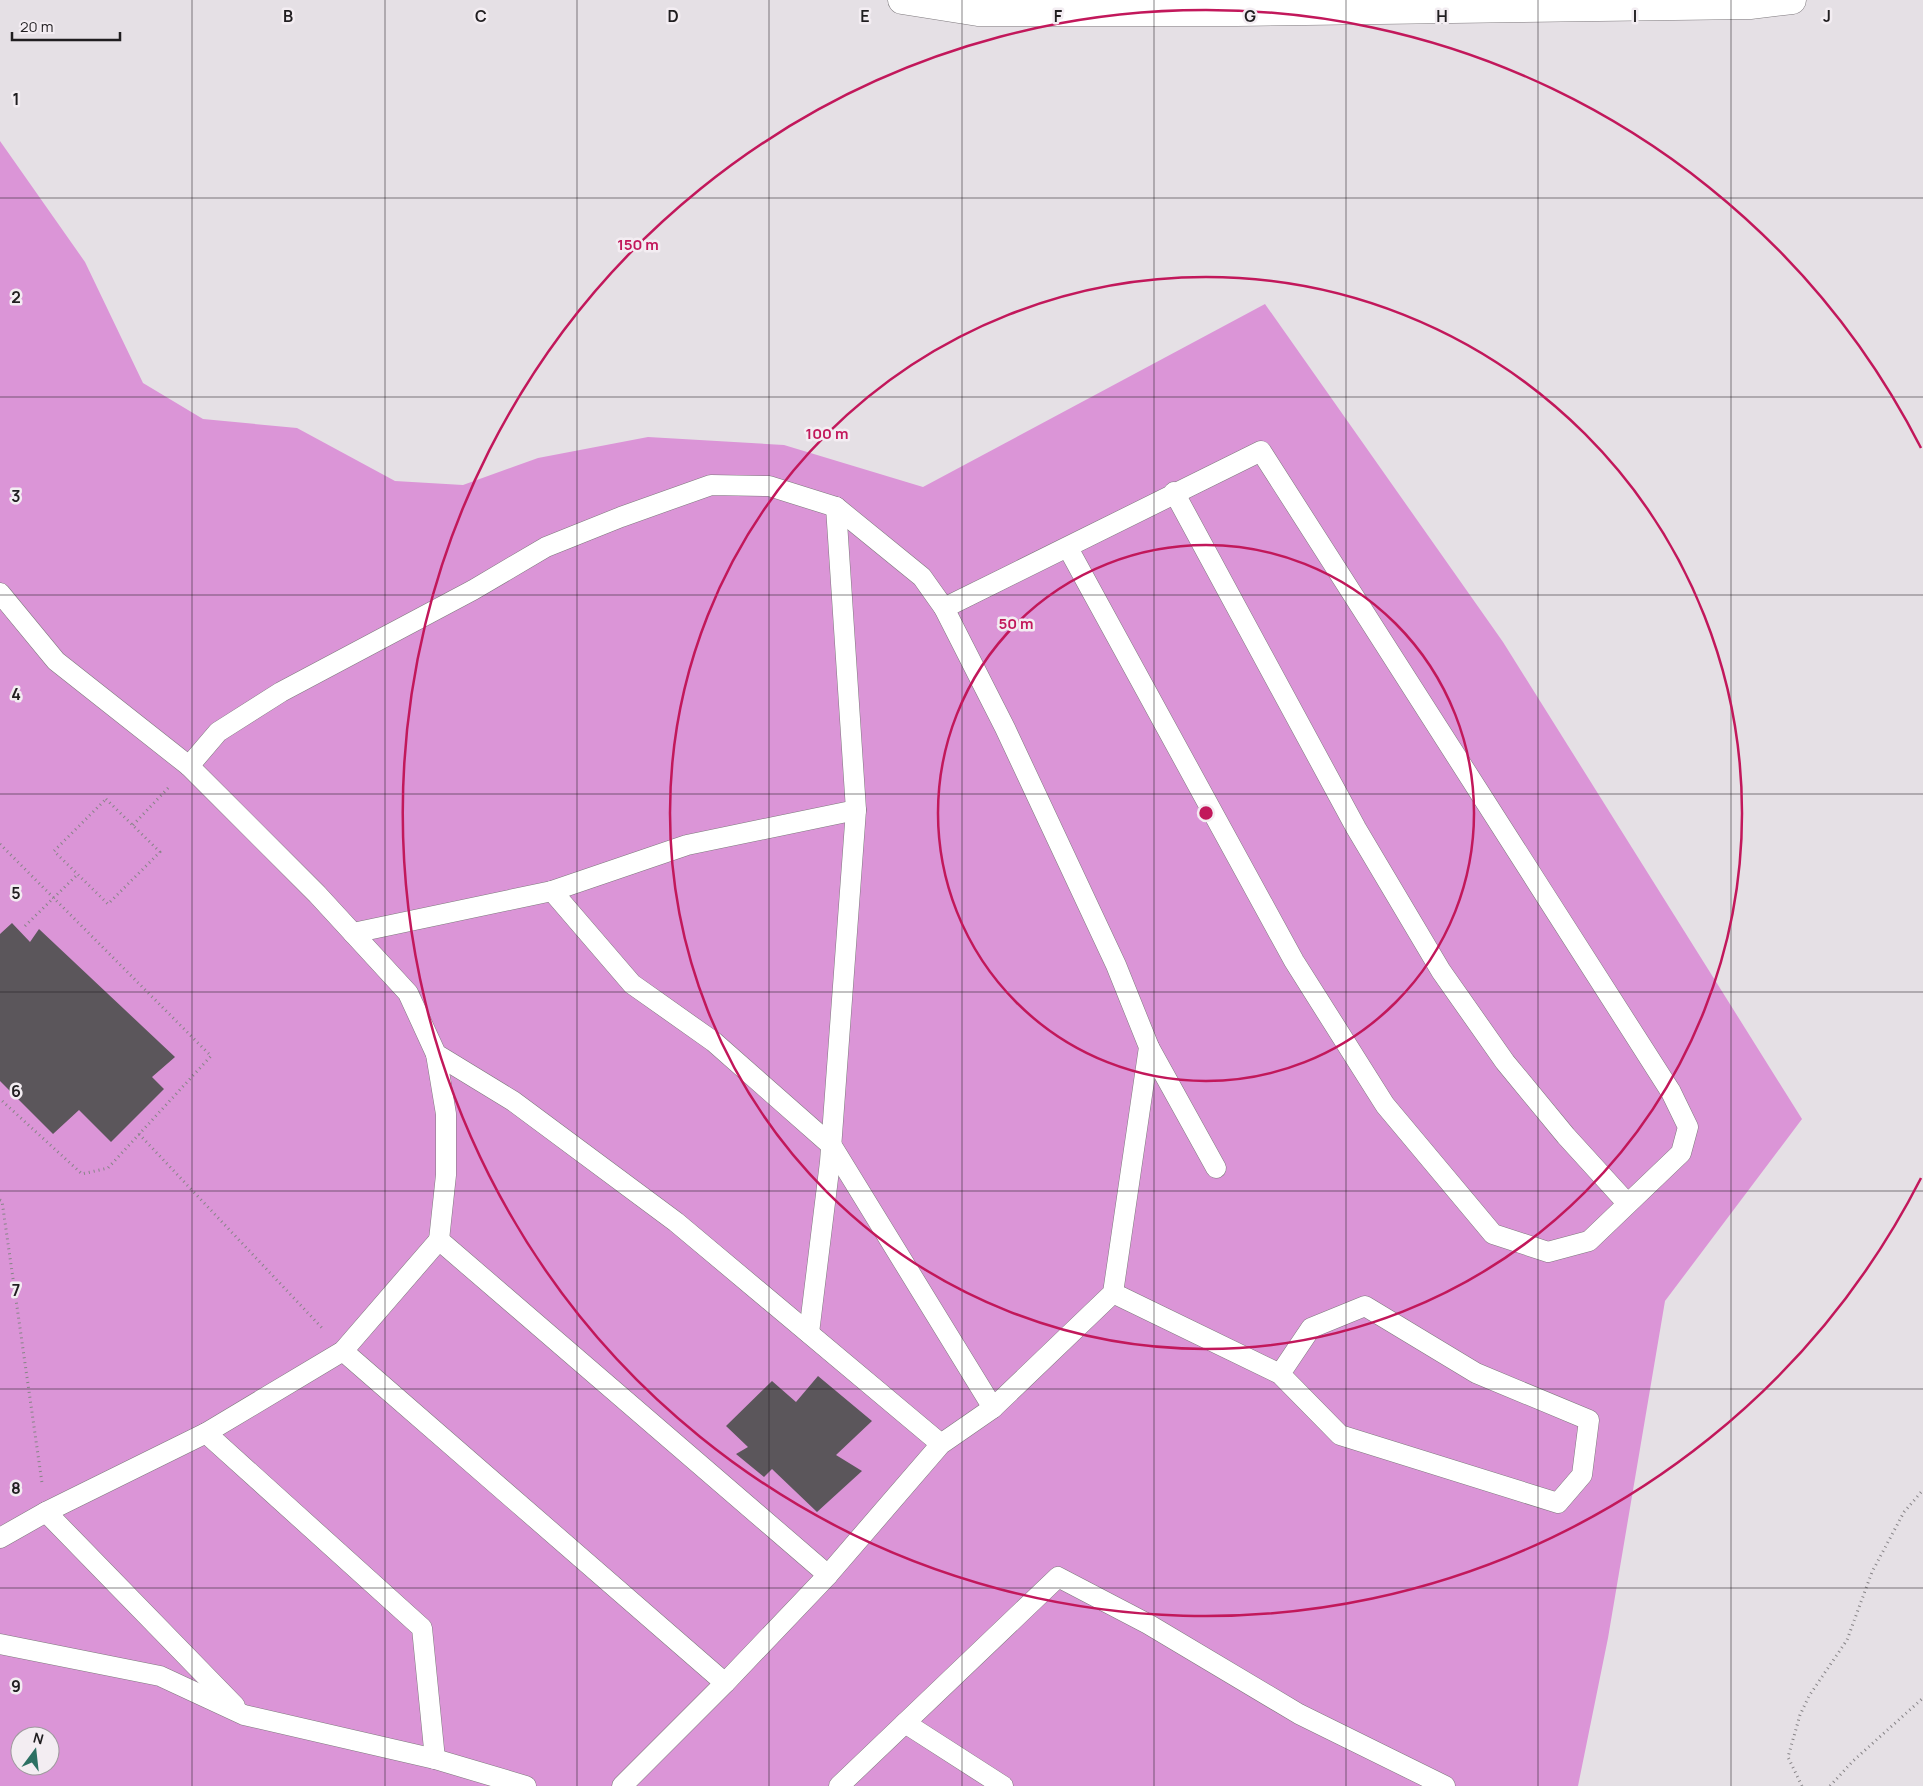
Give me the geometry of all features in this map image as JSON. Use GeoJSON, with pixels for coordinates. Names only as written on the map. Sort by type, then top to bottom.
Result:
{"type":"FeatureCollection","features":[{"type":"Feature","properties":{"kind":"street"},"geometry":{"type":"LineString","coordinates":[[902,0],[978,12],[1237,12],[1730,5],[1792,0]]}},
{"type":"Feature","properties":{"kind":"lane"},"geometry":{"type":"LineString","coordinates":[[944,608],[1068,548],[1174,492],[1261,451],[1671,1092],[1688,1127],[1682,1153],[1589,1241],[1548,1252],[1493,1234],[1385,1105],[1294,961],[1068,548]]}},
{"type":"Feature","properties":{"kind":"lane"},"geometry":{"type":"LineString","coordinates":[[189,766],[218,732],[281,692],[473,590],[546,547],[711,485],[769,486],[836,507],[922,577],[944,608],[1005,728],[1104,939],[1149,1047],[1216,1168]]}},
{"type":"Feature","properties":{"kind":"lane"},"geometry":{"type":"LineString","coordinates":[[1174,492],[1356,828],[1441,971],[1505,1062],[1566,1136],[1627,1203]]}},
{"type":"Feature","properties":{"kind":"lane"},"geometry":{"type":"LineString","coordinates":[[809,1333],[832,1146],[856,810],[836,507]]}},
{"type":"Feature","properties":{"kind":"lane"},"geometry":{"type":"LineString","coordinates":[[0,592],[56,661],[189,766],[353,933],[408,993],[436,1054],[446,1114],[446,1175],[439,1240],[343,1351],[206,1433],[46,1512],[0,1538]]}},
{"type":"Feature","properties":{"kind":"lane"},"geometry":{"type":"LineString","coordinates":[[353,933],[552,892],[688,845],[856,810]]}},
{"type":"Feature","properties":{"kind":"lane"},"geometry":{"type":"LineString","coordinates":[[552,892],[632,984],[714,1042],[832,1146],[993,1408]]}},
{"type":"Feature","properties":{"kind":"lane"},"geometry":{"type":"LineString","coordinates":[[622,1786],[828,1575],[940,1444],[993,1408],[1113,1293],[1149,1047]]}},
{"type":"Feature","properties":{"kind":"lane"},"geometry":{"type":"LineString","coordinates":[[436,1054],[513,1101],[676,1222],[940,1444]]}},
{"type":"Feature","properties":{"kind":"lane"},"geometry":{"type":"LineString","coordinates":[[439,1240],[828,1575]]}},
{"type":"Feature","properties":{"kind":"lane"},"geometry":{"type":"LineString","coordinates":[[1113,1293],[1280,1374],[1340,1436],[1558,1503],[1582,1475],[1589,1420],[1476,1373],[1365,1306],[1311,1328],[1280,1374]]}},
{"type":"Feature","properties":{"kind":"lane"},"geometry":{"type":"LineString","coordinates":[[343,1351],[725,1682]]}},
{"type":"Feature","properties":{"kind":"lane"},"geometry":{"type":"LineString","coordinates":[[206,1433],[422,1628],[435,1759]]}},
{"type":"Feature","properties":{"kind":"lane"},"geometry":{"type":"LineString","coordinates":[[46,1512],[244,1715]]}},
{"type":"Feature","properties":{"kind":"lane"},"geometry":{"type":"LineString","coordinates":[[839,1786],[1058,1577],[1148,1624],[1299,1714],[1445,1786]]}},
{"type":"Feature","properties":{"kind":"lane"},"geometry":{"type":"LineString","coordinates":[[0,1644],[160,1676],[244,1715],[435,1759],[526,1786]]}},
{"type":"Feature","properties":{"kind":"lane"},"geometry":{"type":"LineString","coordinates":[[905,1723],[1003,1786]]}},
{"type":"Feature","properties":{"kind":"path"},"geometry":{"type":"LineString","coordinates":[[133,825],[189,766]]}},
{"type":"Feature","properties":{"kind":"path"},"geometry":{"type":"LineString","coordinates":[[106,799],[133,825],[160,852],[108,904],[54,851],[106,799]]}},
{"type":"Feature","properties":{"kind":"path"},"geometry":{"type":"LineString","coordinates":[[0,844],[211,1056],[108,1168],[82,1174],[0,1099]]}},
{"type":"Feature","properties":{"kind":"path"},"geometry":{"type":"LineString","coordinates":[[25,926],[78,874]]}},
{"type":"Feature","properties":{"kind":"path"},"geometry":{"type":"LineString","coordinates":[[139,1134],[343,1351]]}},
{"type":"Feature","properties":{"kind":"path"},"geometry":{"type":"LineString","coordinates":[[0,1200],[2,1201],[46,1512]]}},
{"type":"Feature","properties":{"kind":"path"},"geometry":{"type":"LineString","coordinates":[[1802,1786],[1788,1757],[1800,1714],[1808,1696],[1847,1640],[1872,1572],[1904,1512],[1923,1490]]}},
{"type":"Feature","properties":{"kind":"path"},"geometry":{"type":"LineString","coordinates":[[1830,1786],[1853,1761],[1923,1698]]}},
{"type":"Feature","properties":{"kind":"shaded area"},"geometry":{"type":"Polygon","coordinates":[[[0,141],[85,262],[143,383],[203,419],[297,428],[395,481],[463,485],[538,458],[648,437],[784,445],[923,487],[1265,304],[1503,642],[1802,1119],[1665,1301],[1608,1638],[1578,1786],[0,1786],[0,141]]]}},
{"type":"Feature","properties":{"kind":"building"},"geometry":{"type":"Polygon","coordinates":[[[12,923],[30,942],[39,929],[175,1057],[152,1077],[164,1089],[111,1142],[79,1110],[53,1134],[0,1081],[0,934],[12,923]]]}},
{"type":"Feature","properties":{"kind":"building"},"geometry":{"type":"Polygon","coordinates":[[[818,1376],[872,1421],[836,1455],[862,1471],[817,1512],[772,1469],[764,1477],[736,1454],[748,1447],[726,1426],[772,1381],[796,1402],[818,1376]]]}}]}
